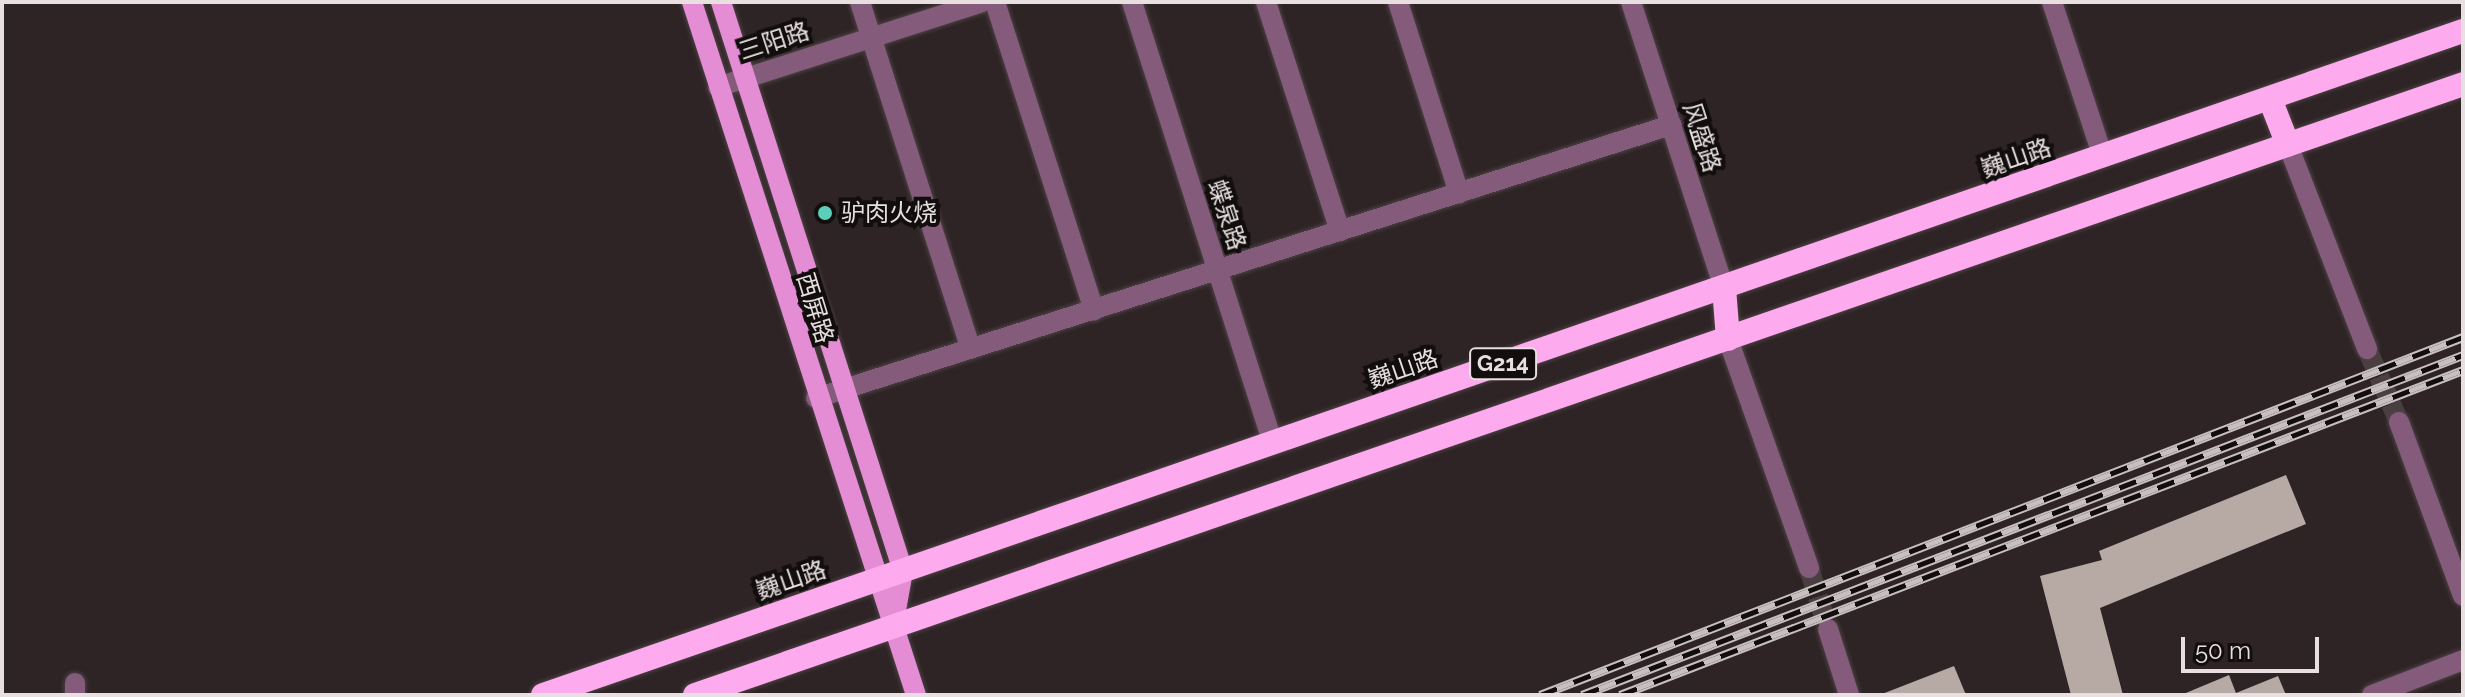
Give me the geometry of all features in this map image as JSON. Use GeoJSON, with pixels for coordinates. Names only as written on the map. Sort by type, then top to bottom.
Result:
{"type":"FeatureCollection","features":[{"type":"Feature","properties":{"kind":"highway","name":"巍山路"},"geometry":{"type":"LineString","coordinates":[[543,695],[2463,31]]}},
{"type":"Feature","properties":{"kind":"highway","name":"G214"},"geometry":{"type":"LineString","coordinates":[[695,695],[2463,84]]}},
{"type":"Feature","properties":{"kind":"highway"},"geometry":{"type":"LineString","coordinates":[[2270,99],[2288,145]]}},
{"type":"Feature","properties":{"kind":"highway"},"geometry":{"type":"LineString","coordinates":[[1724,288],[1728,339]]}},
{"type":"Feature","properties":{"kind":"main road","name":"西屏路"},"geometry":{"type":"LineString","coordinates":[[692,2],[874,581],[916,695]]}},
{"type":"Feature","properties":{"kind":"main road","name":"西屏路"},"geometry":{"type":"LineString","coordinates":[[721,2],[903,571],[893,627]]}},
{"type":"Feature","properties":{"kind":"street"},"geometry":{"type":"LineString","coordinates":[[860,2],[971,349]]}},
{"type":"Feature","properties":{"kind":"street","name":"三阳路"},"geometry":{"type":"LineString","coordinates":[[718,87],[982,2]]}},
{"type":"Feature","properties":{"kind":"street"},"geometry":{"type":"LineString","coordinates":[[995,2],[1094,310]]}},
{"type":"Feature","properties":{"kind":"street","name":"蝶泉路"},"geometry":{"type":"LineString","coordinates":[[1132,2],[1273,444]]}},
{"type":"Feature","properties":{"kind":"street"},"geometry":{"type":"LineString","coordinates":[[1266,2],[1340,231]]}},
{"type":"Feature","properties":{"kind":"street"},"geometry":{"type":"LineString","coordinates":[[1398,2],[1459,193]]}},
{"type":"Feature","properties":{"kind":"street","name":"风盛路"},"geometry":{"type":"LineString","coordinates":[[1631,2],[1724,288]]}},
{"type":"Feature","properties":{"kind":"street"},"geometry":{"type":"LineString","coordinates":[[2052,2],[2103,157]]}},
{"type":"Feature","properties":{"kind":"street"},"geometry":{"type":"LineString","coordinates":[[816,398],[1671,125]]}},
{"type":"Feature","properties":{"kind":"street"},"geometry":{"type":"LineString","coordinates":[[2288,145],[2367,349]]}},
{"type":"Feature","properties":{"kind":"street"},"geometry":{"type":"LineString","coordinates":[[1728,339],[1809,568]]}},
{"type":"Feature","properties":{"kind":"street"},"geometry":{"type":"LineString","coordinates":[[2399,422],[2463,596]]}},
{"type":"Feature","properties":{"kind":"street"},"geometry":{"type":"LineString","coordinates":[[1828,629],[1849,695]]}},
{"type":"Feature","properties":{"kind":"street"},"geometry":{"type":"LineString","coordinates":[[2372,695],[2463,660]]}},
{"type":"Feature","properties":{"kind":"building"},"geometry":{"type":"Polygon","coordinates":[[[2286,475],[2306,524],[2100,608],[2123,695],[2071,695],[2040,576],[2102,560],[2099,551],[2286,475]]]}},
{"type":"Feature","properties":{"kind":"building"},"geometry":{"type":"Polygon","coordinates":[[[1954,666],[1966,695],[1882,695],[1882,694],[1954,666]]]}},
{"type":"Feature","properties":{"kind":"building"},"geometry":{"type":"Polygon","coordinates":[[[2229,675],[2236,693],[2278,676],[2286,695],[2181,695],[2229,675]]]}},
{"type":"Feature","properties":{"kind":"tunnel"},"geometry":{"type":"LineString","coordinates":[[2367,349],[2399,422]]}},
{"type":"Feature","properties":{"kind":"tunnel"},"geometry":{"type":"LineString","coordinates":[[1809,568],[1828,629]]}},
{"type":"Feature","properties":{"kind":"railway"},"geometry":{"type":"LineString","coordinates":[[1540,695],[2463,337]]}},
{"type":"Feature","properties":{"kind":"railway"},"geometry":{"type":"LineString","coordinates":[[1582,695],[2463,355]]}},
{"type":"Feature","properties":{"kind":"railway"},"geometry":{"type":"LineString","coordinates":[[1620,695],[2463,370]]}},
{"type":"Feature","properties":{"kind":"place","name":"驴肉火烧"},"geometry":{"type":"Point","coordinates":[825,213]}}]}
